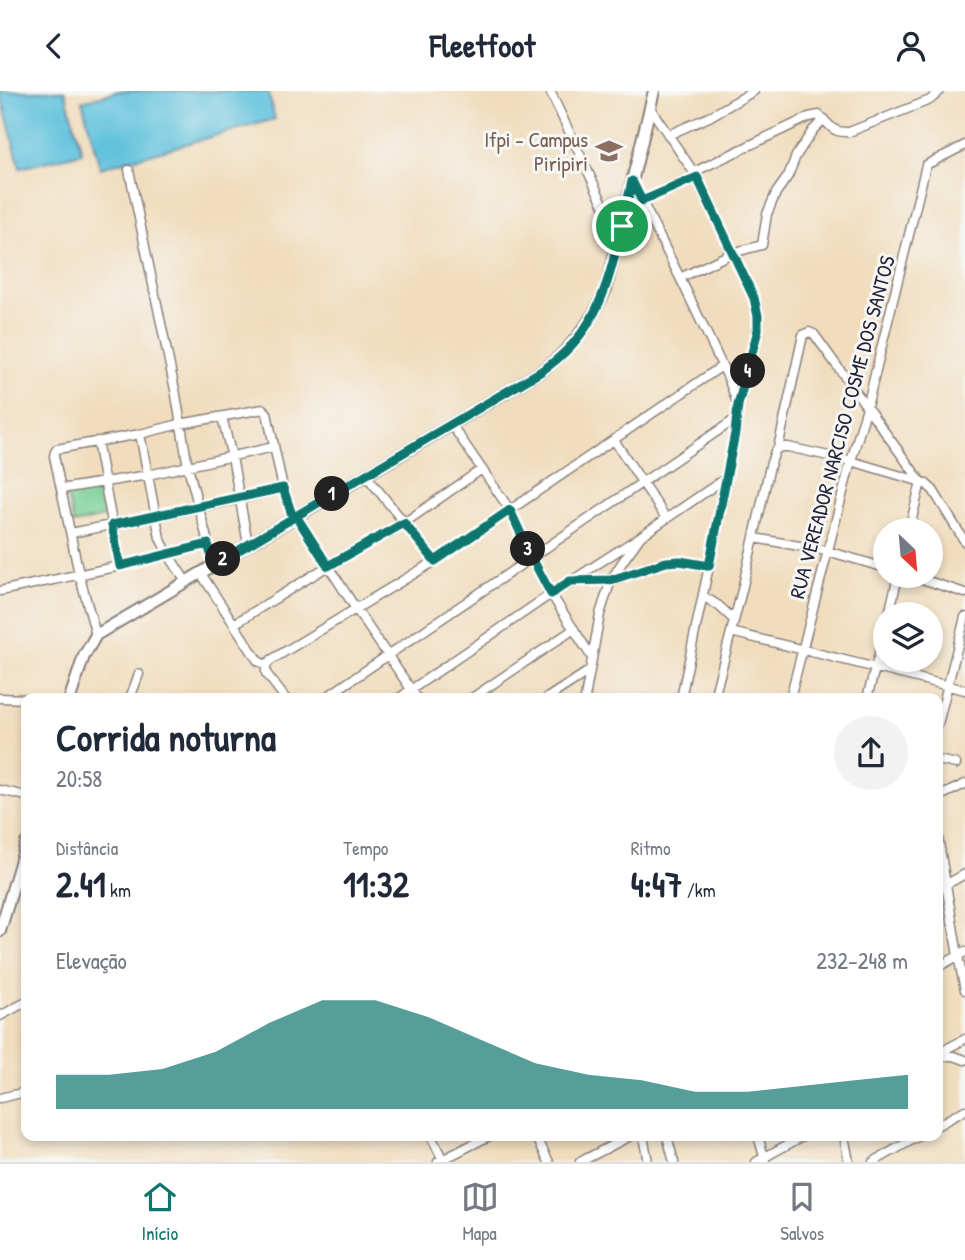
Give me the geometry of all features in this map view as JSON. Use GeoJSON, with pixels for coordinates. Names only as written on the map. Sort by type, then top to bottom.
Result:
{"type":"FeatureCollection","features":[{"type":"Feature","properties":{"kind":"main road"},"geometry":{"type":"LineString","coordinates":[[72,693],[84,656],[96,635],[546,368],[572,345],[591,319],[606,289],[654,91]]}},
{"type":"Feature","properties":{"kind":"main road"},"geometry":{"type":"LineString","coordinates":[[0,931],[21,859]]}},
{"type":"Feature","properties":{"kind":"street"},"geometry":{"type":"LineString","coordinates":[[550,91],[608,214],[622,226]]}},
{"type":"Feature","properties":{"kind":"street"},"geometry":{"type":"LineString","coordinates":[[668,135],[709,117],[754,91]]}},
{"type":"Feature","properties":{"kind":"street"},"geometry":{"type":"LineString","coordinates":[[642,201],[809,117],[819,115],[833,130],[849,132],[930,100],[940,91]]}},
{"type":"Feature","properties":{"kind":"street"},"geometry":{"type":"LineString","coordinates":[[650,108],[696,175],[754,298],[758,316],[758,330],[738,405],[709,566],[682,693]]}},
{"type":"Feature","properties":{"kind":"street"},"geometry":{"type":"LineString","coordinates":[[680,278],[732,253],[762,245],[767,214],[776,193],[813,129],[824,119]]}},
{"type":"Feature","properties":{"kind":"street","name":"RUA VEREADOR NARCISO COSME DOS SANTOS"},"geometry":{"type":"LineString","coordinates":[[791,693],[867,407],[926,165],[965,145]]}},
{"type":"Feature","properties":{"kind":"street"},"geometry":{"type":"LineString","coordinates":[[129,170],[188,467],[214,565]]}},
{"type":"Feature","properties":{"kind":"street"},"geometry":{"type":"LineString","coordinates":[[632,181],[722,366],[738,405]]}},
{"type":"Feature","properties":{"kind":"street"},"geometry":{"type":"LineString","coordinates":[[715,693],[755,538],[770,467],[778,448],[804,334],[809,331],[814,334],[921,482],[912,518]]}},
{"type":"Feature","properties":{"kind":"street"},"geometry":{"type":"LineString","coordinates":[[281,693],[267,673],[266,666],[271,660],[435,561],[722,366]]}},
{"type":"Feature","properties":{"kind":"street"},"geometry":{"type":"LineString","coordinates":[[96,635],[79,574],[54,454],[56,450],[180,424],[265,410],[283,488],[295,517],[414,693]]}},
{"type":"Feature","properties":{"kind":"street"},"geometry":{"type":"LineString","coordinates":[[222,417],[248,544]]}},
{"type":"Feature","properties":{"kind":"street"},"geometry":{"type":"LineString","coordinates":[[332,693],[737,418]]}},
{"type":"Feature","properties":{"kind":"street"},"geometry":{"type":"LineString","coordinates":[[451,424],[510,510],[551,594],[591,656]]}},
{"type":"Feature","properties":{"kind":"street"},"geometry":{"type":"LineString","coordinates":[[140,434],[160,538],[185,580]]}},
{"type":"Feature","properties":{"kind":"street"},"geometry":{"type":"LineString","coordinates":[[614,440],[666,518]]}},
{"type":"Feature","properties":{"kind":"street"},"geometry":{"type":"LineString","coordinates":[[97,442],[120,566]]}},
{"type":"Feature","properties":{"kind":"street"},"geometry":{"type":"LineString","coordinates":[[61,489],[148,475],[274,447]]}},
{"type":"Feature","properties":{"kind":"street"},"geometry":{"type":"LineString","coordinates":[[778,448],[788,447],[851,461],[928,485],[965,542]]}},
{"type":"Feature","properties":{"kind":"street"},"geometry":{"type":"LineString","coordinates":[[234,624],[404,523],[482,469]]}},
{"type":"Feature","properties":{"kind":"street"},"geometry":{"type":"LineString","coordinates":[[365,474],[435,561]]}},
{"type":"Feature","properties":{"kind":"street"},"geometry":{"type":"LineString","coordinates":[[407,693],[726,478]]}},
{"type":"Feature","properties":{"kind":"street"},"geometry":{"type":"LineString","coordinates":[[71,533],[283,488]]}},
{"type":"Feature","properties":{"kind":"street"},"geometry":{"type":"LineString","coordinates":[[586,693],[600,614],[611,580],[641,536]]}},
{"type":"Feature","properties":{"kind":"street"},"geometry":{"type":"LineString","coordinates":[[755,538],[827,551],[873,564]]}},
{"type":"Feature","properties":{"kind":"street"},"geometry":{"type":"LineString","coordinates":[[0,591],[208,544]]}},
{"type":"Feature","properties":{"kind":"street"},"geometry":{"type":"LineString","coordinates":[[570,581],[611,580],[666,562],[680,561],[709,566]]}},
{"type":"Feature","properties":{"kind":"street"},"geometry":{"type":"LineString","coordinates":[[200,572],[258,661],[266,666]]}},
{"type":"Feature","properties":{"kind":"street"},"geometry":{"type":"LineString","coordinates":[[943,586],[965,593]]}},
{"type":"Feature","properties":{"kind":"street"},"geometry":{"type":"LineString","coordinates":[[702,596],[719,606],[734,620]]}},
{"type":"Feature","properties":{"kind":"street"},"geometry":{"type":"LineString","coordinates":[[943,704],[965,617]]}},
{"type":"Feature","properties":{"kind":"street"},"geometry":{"type":"LineString","coordinates":[[479,693],[574,629]]}},
{"type":"Feature","properties":{"kind":"street"},"geometry":{"type":"LineString","coordinates":[[731,632],[873,666]]}},
{"type":"Feature","properties":{"kind":"street"},"geometry":{"type":"LineString","coordinates":[[554,693],[589,670]]}},
{"type":"Feature","properties":{"kind":"street"},"geometry":{"type":"LineString","coordinates":[[868,693],[875,672]]}},
{"type":"Feature","properties":{"kind":"street"},"geometry":{"type":"LineString","coordinates":[[896,672],[965,690]]}},
{"type":"Feature","properties":{"kind":"street"},"geometry":{"type":"LineString","coordinates":[[132,693],[139,674]]}},
{"type":"Feature","properties":{"kind":"street"},"geometry":{"type":"LineString","coordinates":[[0,698],[21,699]]}},
{"type":"Feature","properties":{"kind":"street"},"geometry":{"type":"LineString","coordinates":[[943,761],[956,764]]}},
{"type":"Feature","properties":{"kind":"street"},"geometry":{"type":"LineString","coordinates":[[943,794],[965,783]]}},
{"type":"Feature","properties":{"kind":"street"},"geometry":{"type":"LineString","coordinates":[[0,790],[21,795]]}},
{"type":"Feature","properties":{"kind":"street"},"geometry":{"type":"LineString","coordinates":[[943,864],[961,954],[965,990]]}},
{"type":"Feature","properties":{"kind":"street"},"geometry":{"type":"LineString","coordinates":[[943,886],[965,874]]}},
{"type":"Feature","properties":{"kind":"street"},"geometry":{"type":"LineString","coordinates":[[943,964],[961,954]]}},
{"type":"Feature","properties":{"kind":"street"},"geometry":{"type":"LineString","coordinates":[[0,1016],[21,1005]]}},
{"type":"Feature","properties":{"kind":"street"},"geometry":{"type":"LineString","coordinates":[[943,1054],[965,1039]]}},
{"type":"Feature","properties":{"kind":"street"},"geometry":{"type":"LineString","coordinates":[[943,1057],[954,1056],[965,1061]]}},
{"type":"Feature","properties":{"kind":"street"},"geometry":{"type":"LineString","coordinates":[[0,1098],[21,1093]]}},
{"type":"Feature","properties":{"kind":"street"},"geometry":{"type":"LineString","coordinates":[[943,1122],[965,1110]]}},
{"type":"Feature","properties":{"kind":"street"},"geometry":{"type":"LineString","coordinates":[[433,1141],[442,1161],[480,1141]]}},
{"type":"Feature","properties":{"kind":"street"},"geometry":{"type":"LineString","coordinates":[[538,1141],[549,1162]]}},
{"type":"Feature","properties":{"kind":"street"},"geometry":{"type":"LineString","coordinates":[[580,1162],[620,1141]]}},
{"type":"Feature","properties":{"kind":"street"},"geometry":{"type":"LineString","coordinates":[[644,1141],[648,1162]]}},
{"type":"Feature","properties":{"kind":"street"},"geometry":{"type":"LineString","coordinates":[[668,1141],[674,1162]]}},
{"type":"Feature","properties":{"kind":"street"},"geometry":{"type":"LineString","coordinates":[[759,1141],[762,1161],[795,1141]]}},
{"type":"Feature","properties":{"kind":"street"},"geometry":{"type":"LineString","coordinates":[[845,1141],[849,1162]]}},
{"type":"Feature","properties":{"kind":"street"},"geometry":{"type":"LineString","coordinates":[[873,1162],[910,1141]]}},
{"type":"Feature","properties":{"kind":"green space"},"geometry":{"type":"Polygon","coordinates":[[[100,483],[108,516],[74,524],[66,491],[100,483]]]}},
{"type":"Feature","properties":{"kind":"water"},"geometry":{"type":"Polygon","coordinates":[[[0,91],[65,91],[82,153],[20,168],[0,91]]]}},
{"type":"Feature","properties":{"kind":"water"},"geometry":{"type":"Polygon","coordinates":[[[118,91],[268,91],[275,119],[100,168],[82,101],[118,91]]]}},
{"type":"Feature","properties":{"kind":"place","name":"Ifpi - Campus Piripiri"},"geometry":{"type":"Point","coordinates":[609,151]}},
{"type":"Feature","properties":{"kind":"route"},"geometry":{"type":"LineString","coordinates":[[622,226],[610,277],[601,301],[572,345],[552,364],[365,474],[296,516],[293,518],[283,488],[112,525],[120,566],[208,544],[214,565],[248,544],[293,518],[296,516],[328,566],[404,523],[435,561],[510,510],[551,594],[570,581],[611,580],[666,562],[680,561],[709,566],[738,405],[758,330],[757,306],[697,177],[642,201],[632,181],[622,226]]}}]}
